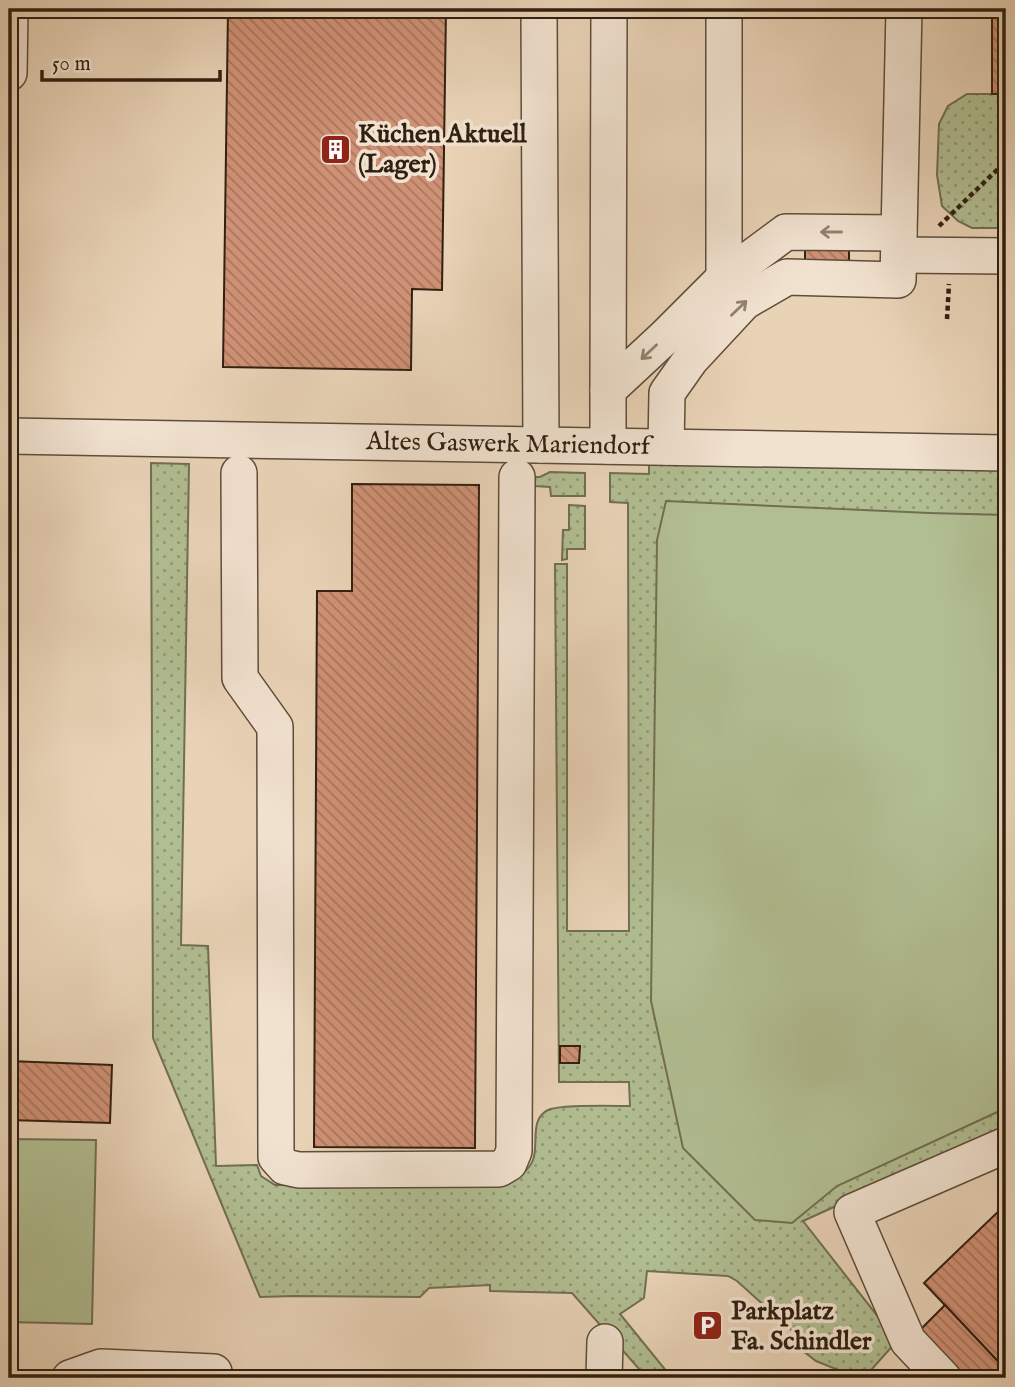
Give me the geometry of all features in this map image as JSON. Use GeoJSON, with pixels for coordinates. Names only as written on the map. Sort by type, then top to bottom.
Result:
{"type":"FeatureCollection","features":[{"type":"Feature","properties":{"kind":"street"},"geometry":{"type":"LineString","coordinates":[[9,73],[10,9]]}},
{"type":"Feature","properties":{"kind":"street"},"geometry":{"type":"LineString","coordinates":[[539,9],[541,445]]}},
{"type":"Feature","properties":{"kind":"street"},"geometry":{"type":"LineString","coordinates":[[608,446],[609,9]]}},
{"type":"Feature","properties":{"kind":"street"},"geometry":{"type":"LineString","coordinates":[[724,9],[724,278]]}},
{"type":"Feature","properties":{"kind":"street"},"geometry":{"type":"LineString","coordinates":[[666,447],[667,393],[691,359],[744,302],[787,277],[898,280],[904,9]]}},
{"type":"Feature","properties":{"kind":"street"},"geometry":{"type":"LineString","coordinates":[[608,390],[724,278],[786,232],[1006,256]]}},
{"type":"Feature","properties":{"kind":"street","name":"Altes Gaswerk Mariendorf"},"geometry":{"type":"LineString","coordinates":[[9,436],[1006,453]]}},
{"type":"Feature","properties":{"kind":"street"},"geometry":{"type":"LineString","coordinates":[[239,472],[240,678],[275,727],[276,1157],[285,1167],[299,1170],[499,1169],[509,1163],[514,1151],[517,477]]}},
{"type":"Feature","properties":{"kind":"street"},"geometry":{"type":"LineString","coordinates":[[943,1378],[908,1341],[852,1212],[1006,1145]]}},
{"type":"Feature","properties":{"kind":"street"},"geometry":{"type":"LineString","coordinates":[[604,1378],[605,1342]]}},
{"type":"Feature","properties":{"kind":"street"},"geometry":{"type":"LineString","coordinates":[[70,1378],[101,1367],[214,1372]]}},
{"type":"Feature","properties":{"kind":"green space"},"geometry":{"type":"Polygon","coordinates":[[[967,94],[1002,94],[1001,165],[1006,166],[1006,228],[972,228],[958,221],[942,206],[937,175],[939,124],[948,106],[967,94]]]}},
{"type":"Feature","properties":{"kind":"green space"},"geometry":{"type":"Polygon","coordinates":[[[151,463],[189,464],[181,945],[208,946],[216,1166],[257,1165],[261,1176],[275,1185],[504,1184],[521,1175],[531,1165],[535,1154],[536,1126],[542,1114],[548,1110],[575,1106],[630,1106],[629,1082],[559,1082],[555,564],[567,564],[567,931],[629,931],[628,503],[610,502],[610,473],[649,474],[649,464],[1006,470],[1006,1129],[803,1221],[897,1341],[871,1370],[879,1378],[852,1378],[816,1361],[794,1344],[799,1337],[728,1276],[647,1271],[644,1298],[620,1314],[672,1378],[647,1378],[572,1293],[490,1291],[490,1285],[429,1288],[420,1297],[260,1297],[153,1038],[151,463]]]}},
{"type":"Feature","properties":{"kind":"green space"},"geometry":{"type":"Polygon","coordinates":[[[550,472],[585,473],[585,496],[551,496],[550,487],[535,486],[535,477],[550,472]]]}},
{"type":"Feature","properties":{"kind":"green space"},"geometry":{"type":"Polygon","coordinates":[[[666,501],[1006,515],[1006,1108],[837,1186],[792,1223],[755,1220],[683,1148],[651,1001],[657,540],[666,501]]]}},
{"type":"Feature","properties":{"kind":"green space"},"geometry":{"type":"Polygon","coordinates":[[[569,505],[585,506],[585,549],[567,549],[567,559],[562,560],[563,530],[569,530],[569,505]]]}},
{"type":"Feature","properties":{"kind":"green space"},"geometry":{"type":"Polygon","coordinates":[[[9,1139],[96,1140],[92,1324],[9,1322],[9,1139]]]}},
{"type":"Feature","properties":{"kind":"building","name":"Küchen Aktuell (Lager)"},"geometry":{"type":"Polygon","coordinates":[[[228,9],[446,9],[442,290],[412,289],[411,370],[223,367],[228,9]]]}},
{"type":"Feature","properties":{"kind":"building"},"geometry":{"type":"Polygon","coordinates":[[[992,9],[1006,9],[1006,166],[1001,166],[1002,94],[992,94],[992,9]]]}},
{"type":"Feature","properties":{"kind":"building"},"geometry":{"type":"Polygon","coordinates":[[[805,242],[849,242],[849,265],[805,265],[805,242]]]}},
{"type":"Feature","properties":{"kind":"building"},"geometry":{"type":"Polygon","coordinates":[[[352,484],[479,485],[475,1148],[314,1147],[317,591],[352,591],[352,484]]]}},
{"type":"Feature","properties":{"kind":"building"},"geometry":{"type":"Polygon","coordinates":[[[560,1046],[580,1046],[579,1063],[560,1063],[560,1046]]]}},
{"type":"Feature","properties":{"kind":"building"},"geometry":{"type":"Polygon","coordinates":[[[9,1061],[112,1065],[110,1123],[9,1120],[9,1061]]]}},
{"type":"Feature","properties":{"kind":"building"},"geometry":{"type":"Polygon","coordinates":[[[1006,1204],[1006,1370],[924,1283],[1006,1204]]]}},
{"type":"Feature","properties":{"kind":"building"},"geometry":{"type":"Polygon","coordinates":[[[945,1305],[1006,1370],[1006,1378],[960,1378],[917,1333],[945,1305]]]}},
{"type":"Feature","properties":{"kind":"place","name":"Küchen Aktuell (Lager)"},"geometry":{"type":"Point","coordinates":[335,149]}},
{"type":"Feature","properties":{"kind":"place","name":"Parkplatz Fa. Schindler"},"geometry":{"type":"Point","coordinates":[708,1326]}}]}
